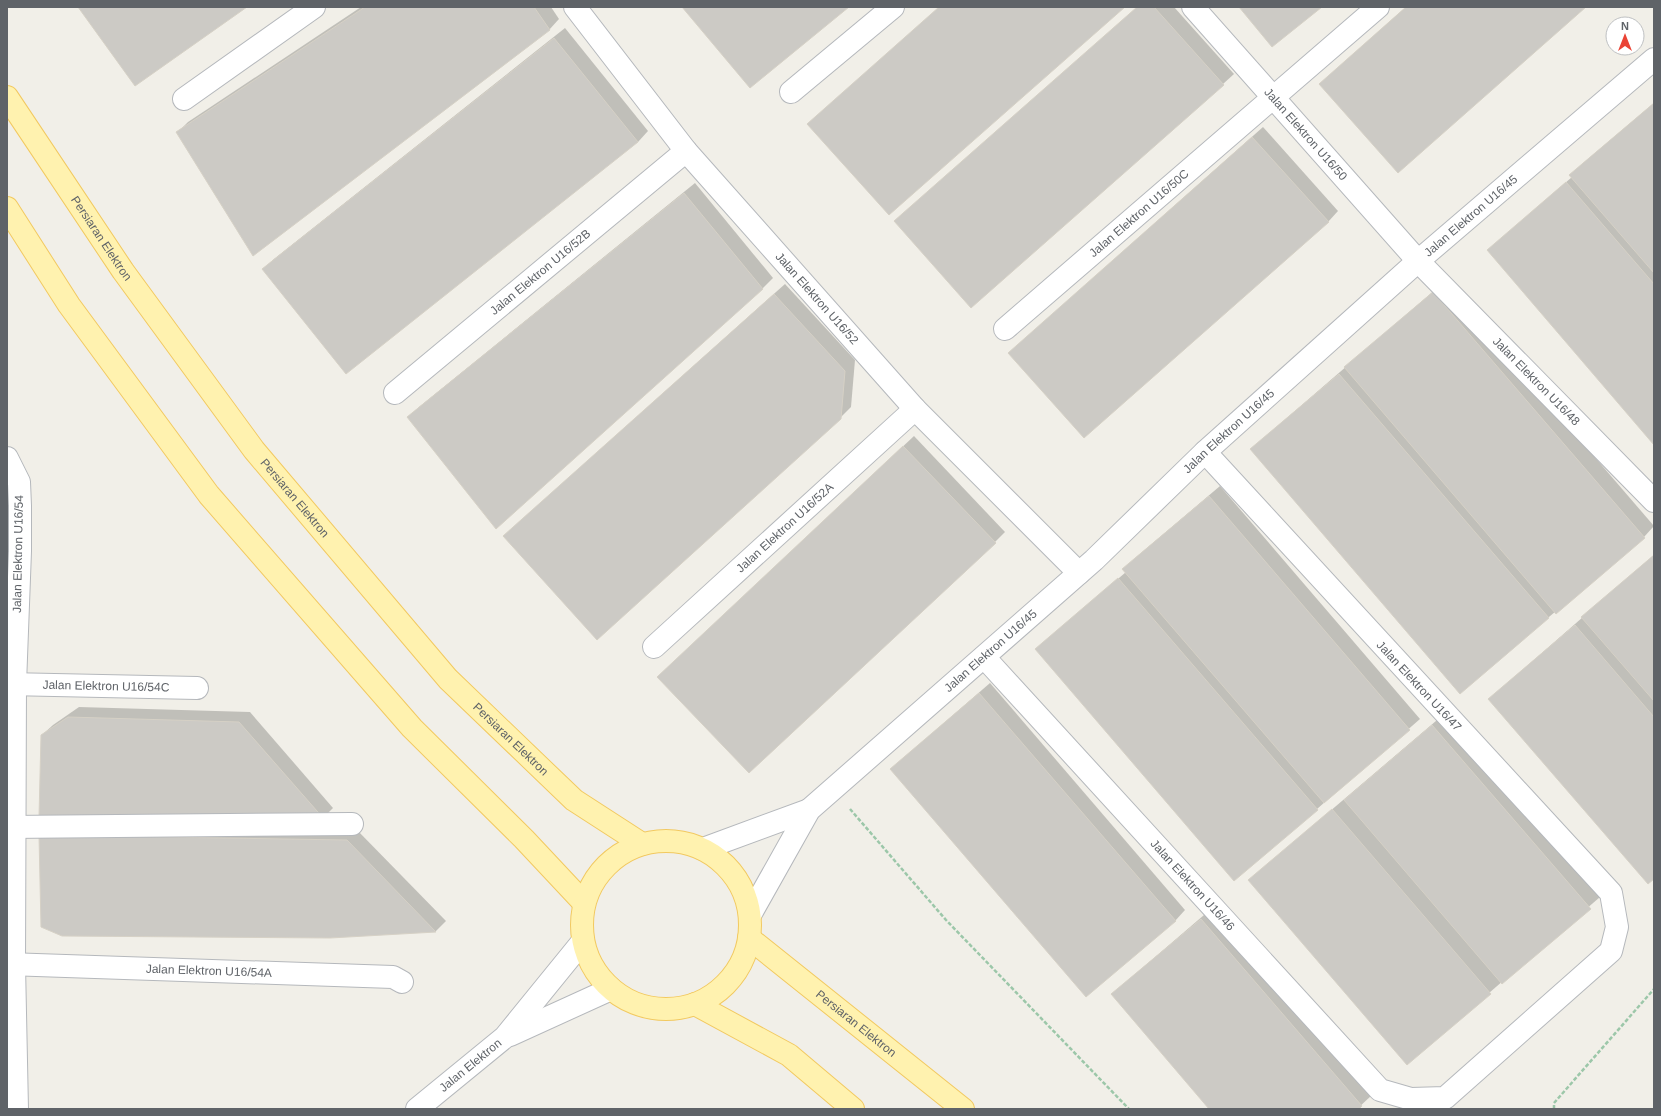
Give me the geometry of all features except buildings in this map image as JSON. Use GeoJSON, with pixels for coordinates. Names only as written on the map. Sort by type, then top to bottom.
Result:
{"type":"FeatureCollection","features":[{"type":"Feature","properties":{"kind":"main road","name":"Persiaran Elektron"},"geometry":{"type":"LineString","coordinates":[[7,97],[123,271],[254,450],[448,678],[574,800],[642,844]]}},
{"type":"Feature","properties":{"kind":"main road"},"geometry":{"type":"LineString","coordinates":[[7,208],[69,305],[209,494],[412,728],[524,839],[584,903]]}},
{"type":"Feature","properties":{"kind":"main road"},"geometry":{"type":"LineString","coordinates":[[663,841],[683,843],[703,849],[720,860],[734,876],[745,895],[750,915],[749,938],[743,960],[731,978],[714,994],[695,1004],[666,1009],[637,1004],[611,989],[593,968],[583,941],[582,922],[584,903],[590,887],[600,872],[612,860],[626,851],[642,844],[663,841]]}},
{"type":"Feature","properties":{"kind":"main road","name":"Persiaran Elektron"},"geometry":{"type":"LineString","coordinates":[[749,938],[963,1109]]}},
{"type":"Feature","properties":{"kind":"main road"},"geometry":{"type":"LineString","coordinates":[[695,1004],[789,1055],[853,1109]]}},
{"type":"Feature","properties":{"kind":"street"},"geometry":{"type":"LineString","coordinates":[[184,99],[314,7]]}},
{"type":"Feature","properties":{"kind":"street","name":"Jalan Elektron U16/52"},"geometry":{"type":"LineString","coordinates":[[575,7],[686,151],[915,409],[1079,573]]}},
{"type":"Feature","properties":{"kind":"street"},"geometry":{"type":"LineString","coordinates":[[791,92],[893,7]]}},
{"type":"Feature","properties":{"kind":"street","name":"Jalan Elektron U16/50"},"geometry":{"type":"LineString","coordinates":[[1193,7],[1418,261]]}},
{"type":"Feature","properties":{"kind":"street","name":"Jalan Elektron U16/50C"},"geometry":{"type":"LineString","coordinates":[[1005,329],[1378,7]]}},
{"type":"Feature","properties":{"kind":"street","name":"Jalan Elektron U16/45"},"geometry":{"type":"LineString","coordinates":[[809,810],[1079,573],[1205,452],[1418,261],[1654,59]]}},
{"type":"Feature","properties":{"kind":"street","name":"Jalan Elektron U16/52B"},"geometry":{"type":"LineString","coordinates":[[395,393],[686,151]]}},
{"type":"Feature","properties":{"kind":"street","name":"Jalan Elektron U16/48"},"geometry":{"type":"LineString","coordinates":[[1418,261],[1654,501]]}},
{"type":"Feature","properties":{"kind":"street","name":"Jalan Elektron U16/52A"},"geometry":{"type":"LineString","coordinates":[[654,647],[915,409]]}},
{"type":"Feature","properties":{"kind":"street","name":"Jalan Elektron U16/47"},"geometry":{"type":"LineString","coordinates":[[1205,452],[1611,893],[1617,927]]}},
{"type":"Feature","properties":{"kind":"street","name":"Jalan Elektron U16/54"},"geometry":{"type":"LineString","coordinates":[[7,458],[19,482],[14,551],[11,684],[11,964],[17,1109]]}},
{"type":"Feature","properties":{"kind":"street","name":"Jalan Elektron U16/46"},"geometry":{"type":"LineString","coordinates":[[984,657],[1380,1090],[1411,1099],[1445,1098],[1611,951],[1617,927]]}},
{"type":"Feature","properties":{"kind":"street","name":"Jalan Elektron U16/54C"},"geometry":{"type":"LineString","coordinates":[[11,684],[197,688]]}},
{"type":"Feature","properties":{"kind":"street"},"geometry":{"type":"LineString","coordinates":[[703,849],[809,810]]}},
{"type":"Feature","properties":{"kind":"street"},"geometry":{"type":"LineString","coordinates":[[750,915],[809,810]]}},
{"type":"Feature","properties":{"kind":"street"},"geometry":{"type":"LineString","coordinates":[[11,827],[352,824]]}},
{"type":"Feature","properties":{"kind":"street"},"geometry":{"type":"LineString","coordinates":[[505,1037],[583,941]]}},
{"type":"Feature","properties":{"kind":"street","name":"Jalan Elektron U16/54A"},"geometry":{"type":"LineString","coordinates":[[11,964],[393,977],[402,982]]}},
{"type":"Feature","properties":{"kind":"street"},"geometry":{"type":"LineString","coordinates":[[505,1037],[611,989]]}},
{"type":"Feature","properties":{"kind":"street","name":"Jalan Elektron"},"geometry":{"type":"LineString","coordinates":[[417,1109],[505,1037]]}},
{"type":"Feature","properties":{"kind":"path"},"geometry":{"type":"LineString","coordinates":[[833,790],[946,920],[1129,1109]]}},
{"type":"Feature","properties":{"kind":"path"},"geometry":{"type":"LineString","coordinates":[[1554,1109],[1554,1104],[1654,989]]}}]}
